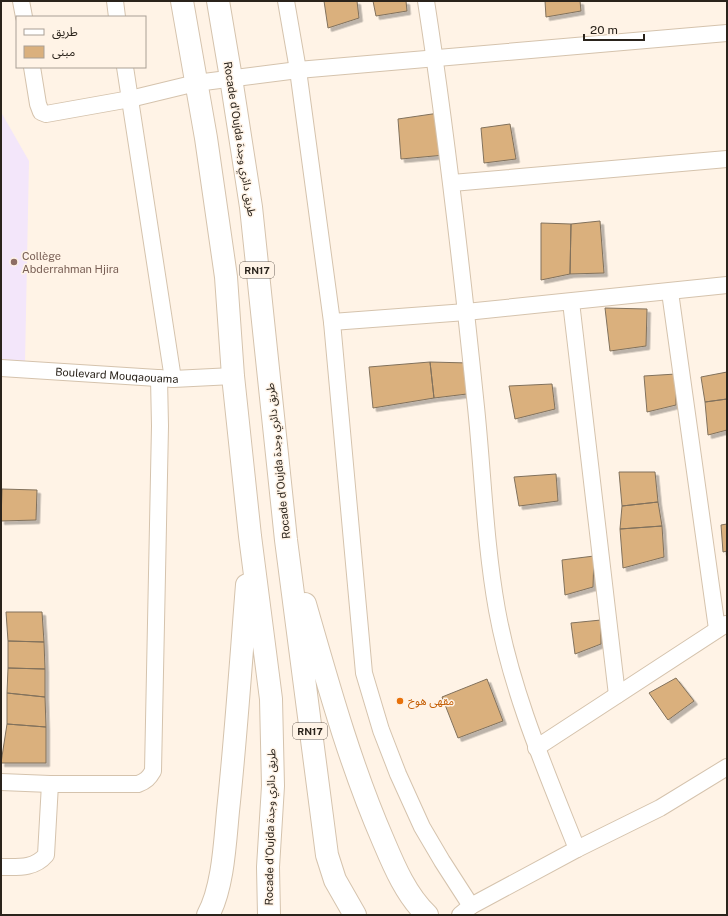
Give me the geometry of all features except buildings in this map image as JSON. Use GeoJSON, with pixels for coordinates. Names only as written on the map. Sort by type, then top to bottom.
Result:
{"type":"FeatureCollection","features":[{"type":"Feature","properties":{"kind":"highway","name":"Rocade d'Oujda طريق دائري وجدة"},"geometry":{"type":"LineString","coordinates":[[182,1],[206,138],[226,277],[233,376],[250,536],[271,698],[273,786],[268,866],[269,915]]}},
{"type":"Feature","properties":{"kind":"highway","name":"Rocade d'Oujda طريق دائري وجدة"},"geometry":{"type":"LineString","coordinates":[[218,1],[251,207],[286,540],[327,855],[335,880],[355,915]]}},
{"type":"Feature","properties":{"kind":"highway"},"geometry":{"type":"LineString","coordinates":[[208,915],[212,908],[221,871],[234,760],[250,536]]}},
{"type":"Feature","properties":{"kind":"highway"},"geometry":{"type":"LineString","coordinates":[[286,540],[357,776],[394,866],[410,894],[427,915]]}},
{"type":"Feature","properties":{"kind":"street"},"geometry":{"type":"LineString","coordinates":[[21,1],[24,16]]}},
{"type":"Feature","properties":{"kind":"street"},"geometry":{"type":"LineString","coordinates":[[115,1],[117,16]]}},
{"type":"Feature","properties":{"kind":"street"},"geometry":{"type":"LineString","coordinates":[[286,1],[298,70],[332,322],[364,673],[381,730],[398,774],[422,827],[442,861],[466,910],[577,849],[660,808],[727,767]]}},
{"type":"Feature","properties":{"kind":"street"},"geometry":{"type":"LineString","coordinates":[[426,1],[452,183],[481,458],[488,550],[497,610],[511,671],[536,748],[577,849]]}},
{"type":"Feature","properties":{"kind":"street"},"geometry":{"type":"LineString","coordinates":[[32,68],[38,104],[41,112],[46,114],[130,99],[196,83],[298,70],[727,33]]}},
{"type":"Feature","properties":{"kind":"street"},"geometry":{"type":"LineString","coordinates":[[1,782],[50,784],[138,784],[150,777],[153,771],[160,434],[166,378],[125,68]]}},
{"type":"Feature","properties":{"kind":"street"},"geometry":{"type":"LineString","coordinates":[[452,183],[727,159]]}},
{"type":"Feature","properties":{"kind":"street"},"geometry":{"type":"LineString","coordinates":[[332,322],[466,312],[727,286]]}},
{"type":"Feature","properties":{"kind":"street"},"geometry":{"type":"LineString","coordinates":[[536,748],[722,626],[670,292]]}},
{"type":"Feature","properties":{"kind":"street"},"geometry":{"type":"LineString","coordinates":[[571,302],[617,695]]}},
{"type":"Feature","properties":{"kind":"street","name":"Boulevard Mouqaouama"},"geometry":{"type":"LineString","coordinates":[[1,368],[166,378],[233,376]]}},
{"type":"Feature","properties":{"kind":"street"},"geometry":{"type":"LineString","coordinates":[[1,866],[30,866],[40,862],[46,856],[50,784]]}},
{"type":"Feature","properties":{"kind":"shaded area","name":"Collège Abderrahman Hjira"},"geometry":{"type":"Polygon","coordinates":[[[1,112],[29,161],[25,363],[1,363],[1,112]]]}},
{"type":"Feature","properties":{"kind":"place","name":"Collège Abderrahman Hjira"},"geometry":{"type":"Point","coordinates":[14,262]}},
{"type":"Feature","properties":{"kind":"place","name":"مقهى هوخ"},"geometry":{"type":"Point","coordinates":[400,701]}}]}
